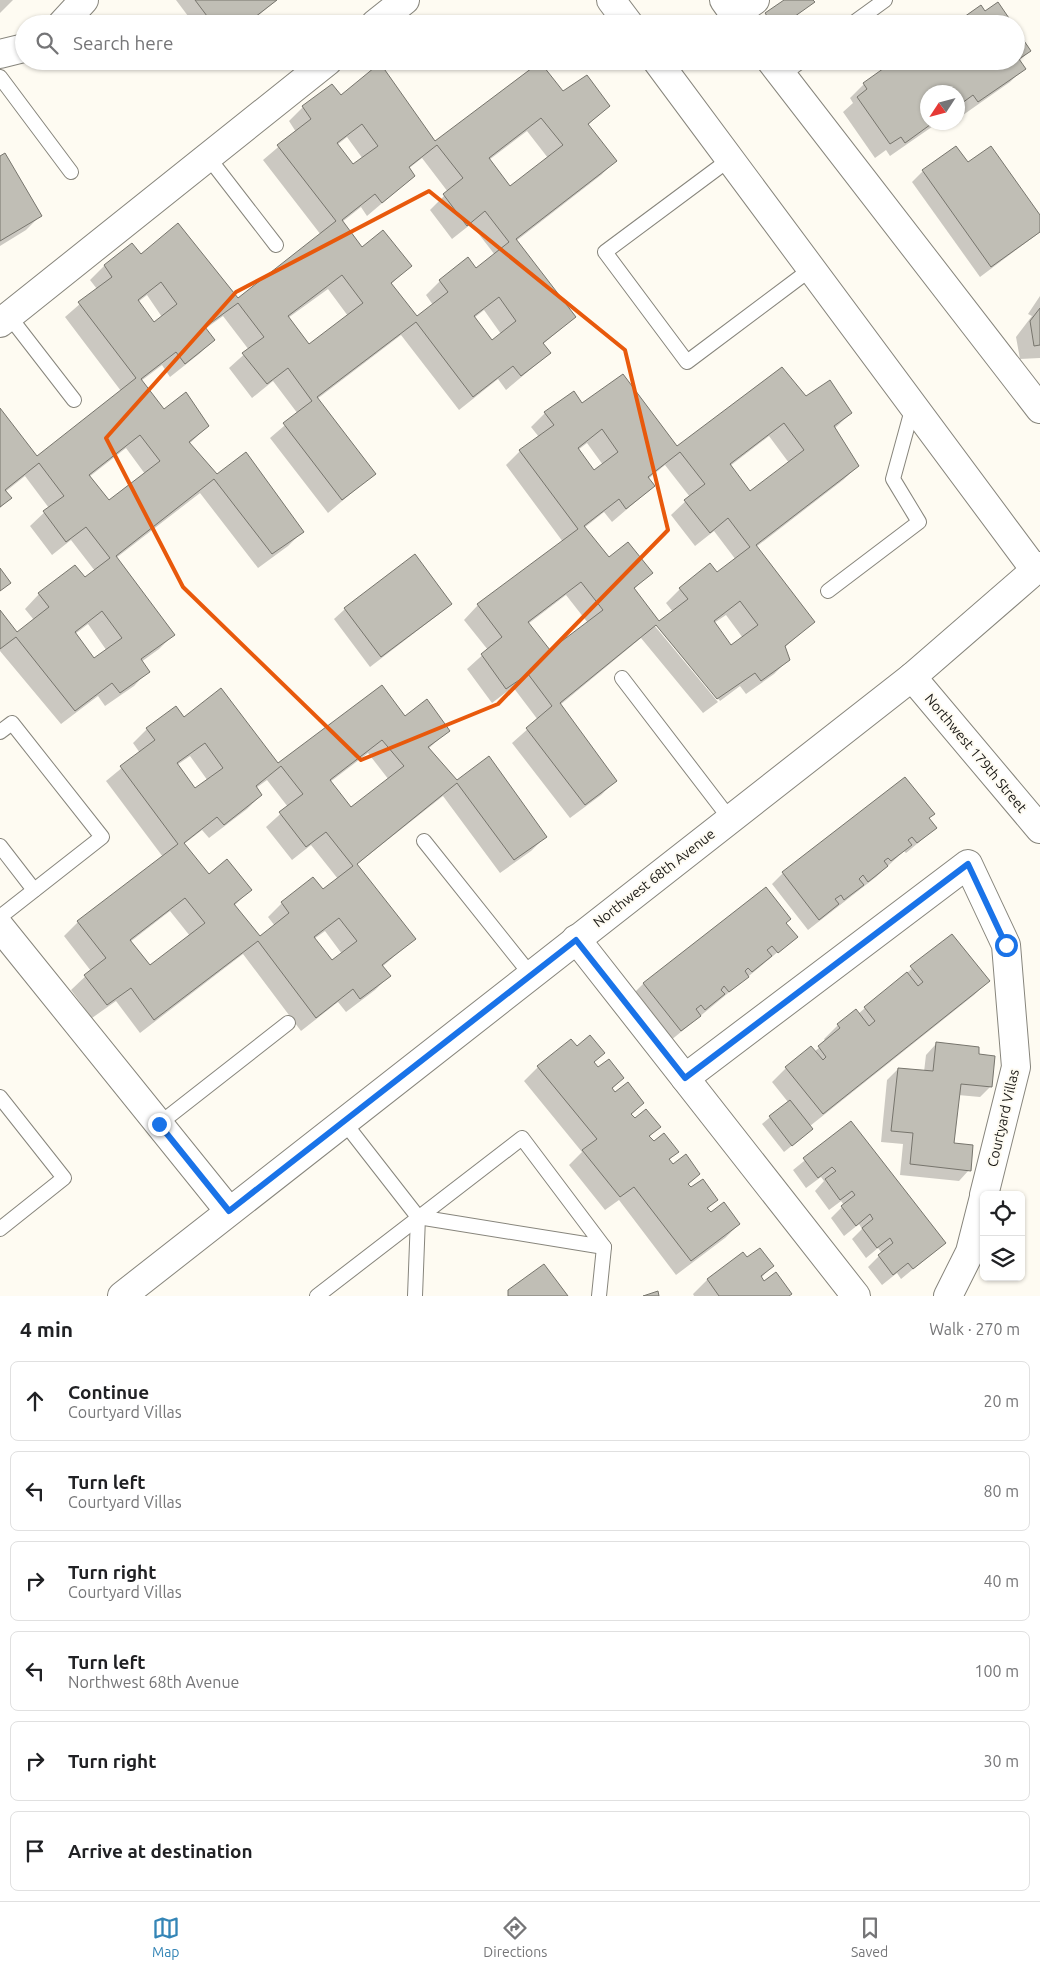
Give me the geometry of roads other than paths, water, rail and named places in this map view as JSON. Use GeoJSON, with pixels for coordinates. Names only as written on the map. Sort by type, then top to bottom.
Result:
{"type":"FeatureCollection","features":[{"type":"Feature","properties":{"kind":"street"},"geometry":{"type":"LineString","coordinates":[[70,15],[84,0]]}},
{"type":"Feature","properties":{"kind":"street"},"geometry":{"type":"LineString","coordinates":[[386,15],[405,0]]}},
{"type":"Feature","properties":{"kind":"street"},"geometry":{"type":"LineString","coordinates":[[611,0],[622,15]]}},
{"type":"Feature","properties":{"kind":"street"},"geometry":{"type":"LineString","coordinates":[[0,54],[15,50]]}},
{"type":"Feature","properties":{"kind":"street"},"geometry":{"type":"LineString","coordinates":[[4,320],[317,70]]}},
{"type":"Feature","properties":{"kind":"street"},"geometry":{"type":"LineString","coordinates":[[664,70],[913,406],[1037,568]]}},
{"type":"Feature","properties":{"kind":"street"},"geometry":{"type":"LineString","coordinates":[[787,70],[1040,409]]}},
{"type":"Feature","properties":{"kind":"street","name":"Northwest 68th Avenue"},"geometry":{"type":"LineString","coordinates":[[122,1296],[912,677],[1037,568]]}},
{"type":"Feature","properties":{"kind":"street","name":"Northwest 179th Street"},"geometry":{"type":"LineString","coordinates":[[912,677],[1040,829]]}},
{"type":"Feature","properties":{"kind":"street","name":"Courtyard Villas"},"geometry":{"type":"LineString","coordinates":[[685,1078],[968,864],[1006,945],[1016,1067],[985,1191]]}},
{"type":"Feature","properties":{"kind":"street"},"geometry":{"type":"LineString","coordinates":[[0,927],[229,1211]]}},
{"type":"Feature","properties":{"kind":"street"},"geometry":{"type":"LineString","coordinates":[[576,940],[856,1296]]}},
{"type":"Feature","properties":{"kind":"street","name":"Courtyard Villas"},"geometry":{"type":"LineString","coordinates":[[948,1296],[970,1252],[980,1212]]}},
{"type":"Feature","properties":{"kind":"lane"},"geometry":{"type":"LineString","coordinates":[[864,15],[885,0]]}},
{"type":"Feature","properties":{"kind":"lane"},"geometry":{"type":"LineString","coordinates":[[0,77],[71,172]]}},
{"type":"Feature","properties":{"kind":"lane"},"geometry":{"type":"LineString","coordinates":[[208,157],[276,245]]}},
{"type":"Feature","properties":{"kind":"lane"},"geometry":{"type":"LineString","coordinates":[[730,159],[605,252],[687,362],[811,269]]}},
{"type":"Feature","properties":{"kind":"lane"},"geometry":{"type":"LineString","coordinates":[[4,320],[74,400]]}},
{"type":"Feature","properties":{"kind":"lane"},"geometry":{"type":"LineString","coordinates":[[828,591],[919,522],[893,479],[913,406]]}},
{"type":"Feature","properties":{"kind":"lane"},"geometry":{"type":"LineString","coordinates":[[622,678],[730,819]]}},
{"type":"Feature","properties":{"kind":"lane"},"geometry":{"type":"LineString","coordinates":[[0,732],[12,722],[102,837],[0,917]]}},
{"type":"Feature","properties":{"kind":"lane"},"geometry":{"type":"LineString","coordinates":[[424,841],[531,975]]}},
{"type":"Feature","properties":{"kind":"lane"},"geometry":{"type":"LineString","coordinates":[[0,846],[34,890]]}},
{"type":"Feature","properties":{"kind":"lane"},"geometry":{"type":"LineString","coordinates":[[159,1124],[288,1023]]}},
{"type":"Feature","properties":{"kind":"lane"},"geometry":{"type":"LineString","coordinates":[[0,1097],[64,1178],[0,1229]]}},
{"type":"Feature","properties":{"kind":"lane"},"geometry":{"type":"LineString","coordinates":[[344,1122],[418,1217],[415,1296]]}},
{"type":"Feature","properties":{"kind":"lane"},"geometry":{"type":"LineString","coordinates":[[317,1296],[522,1138],[604,1247],[599,1296]]}},
{"type":"Feature","properties":{"kind":"lane"},"geometry":{"type":"LineString","coordinates":[[418,1217],[604,1247]]}}]}
